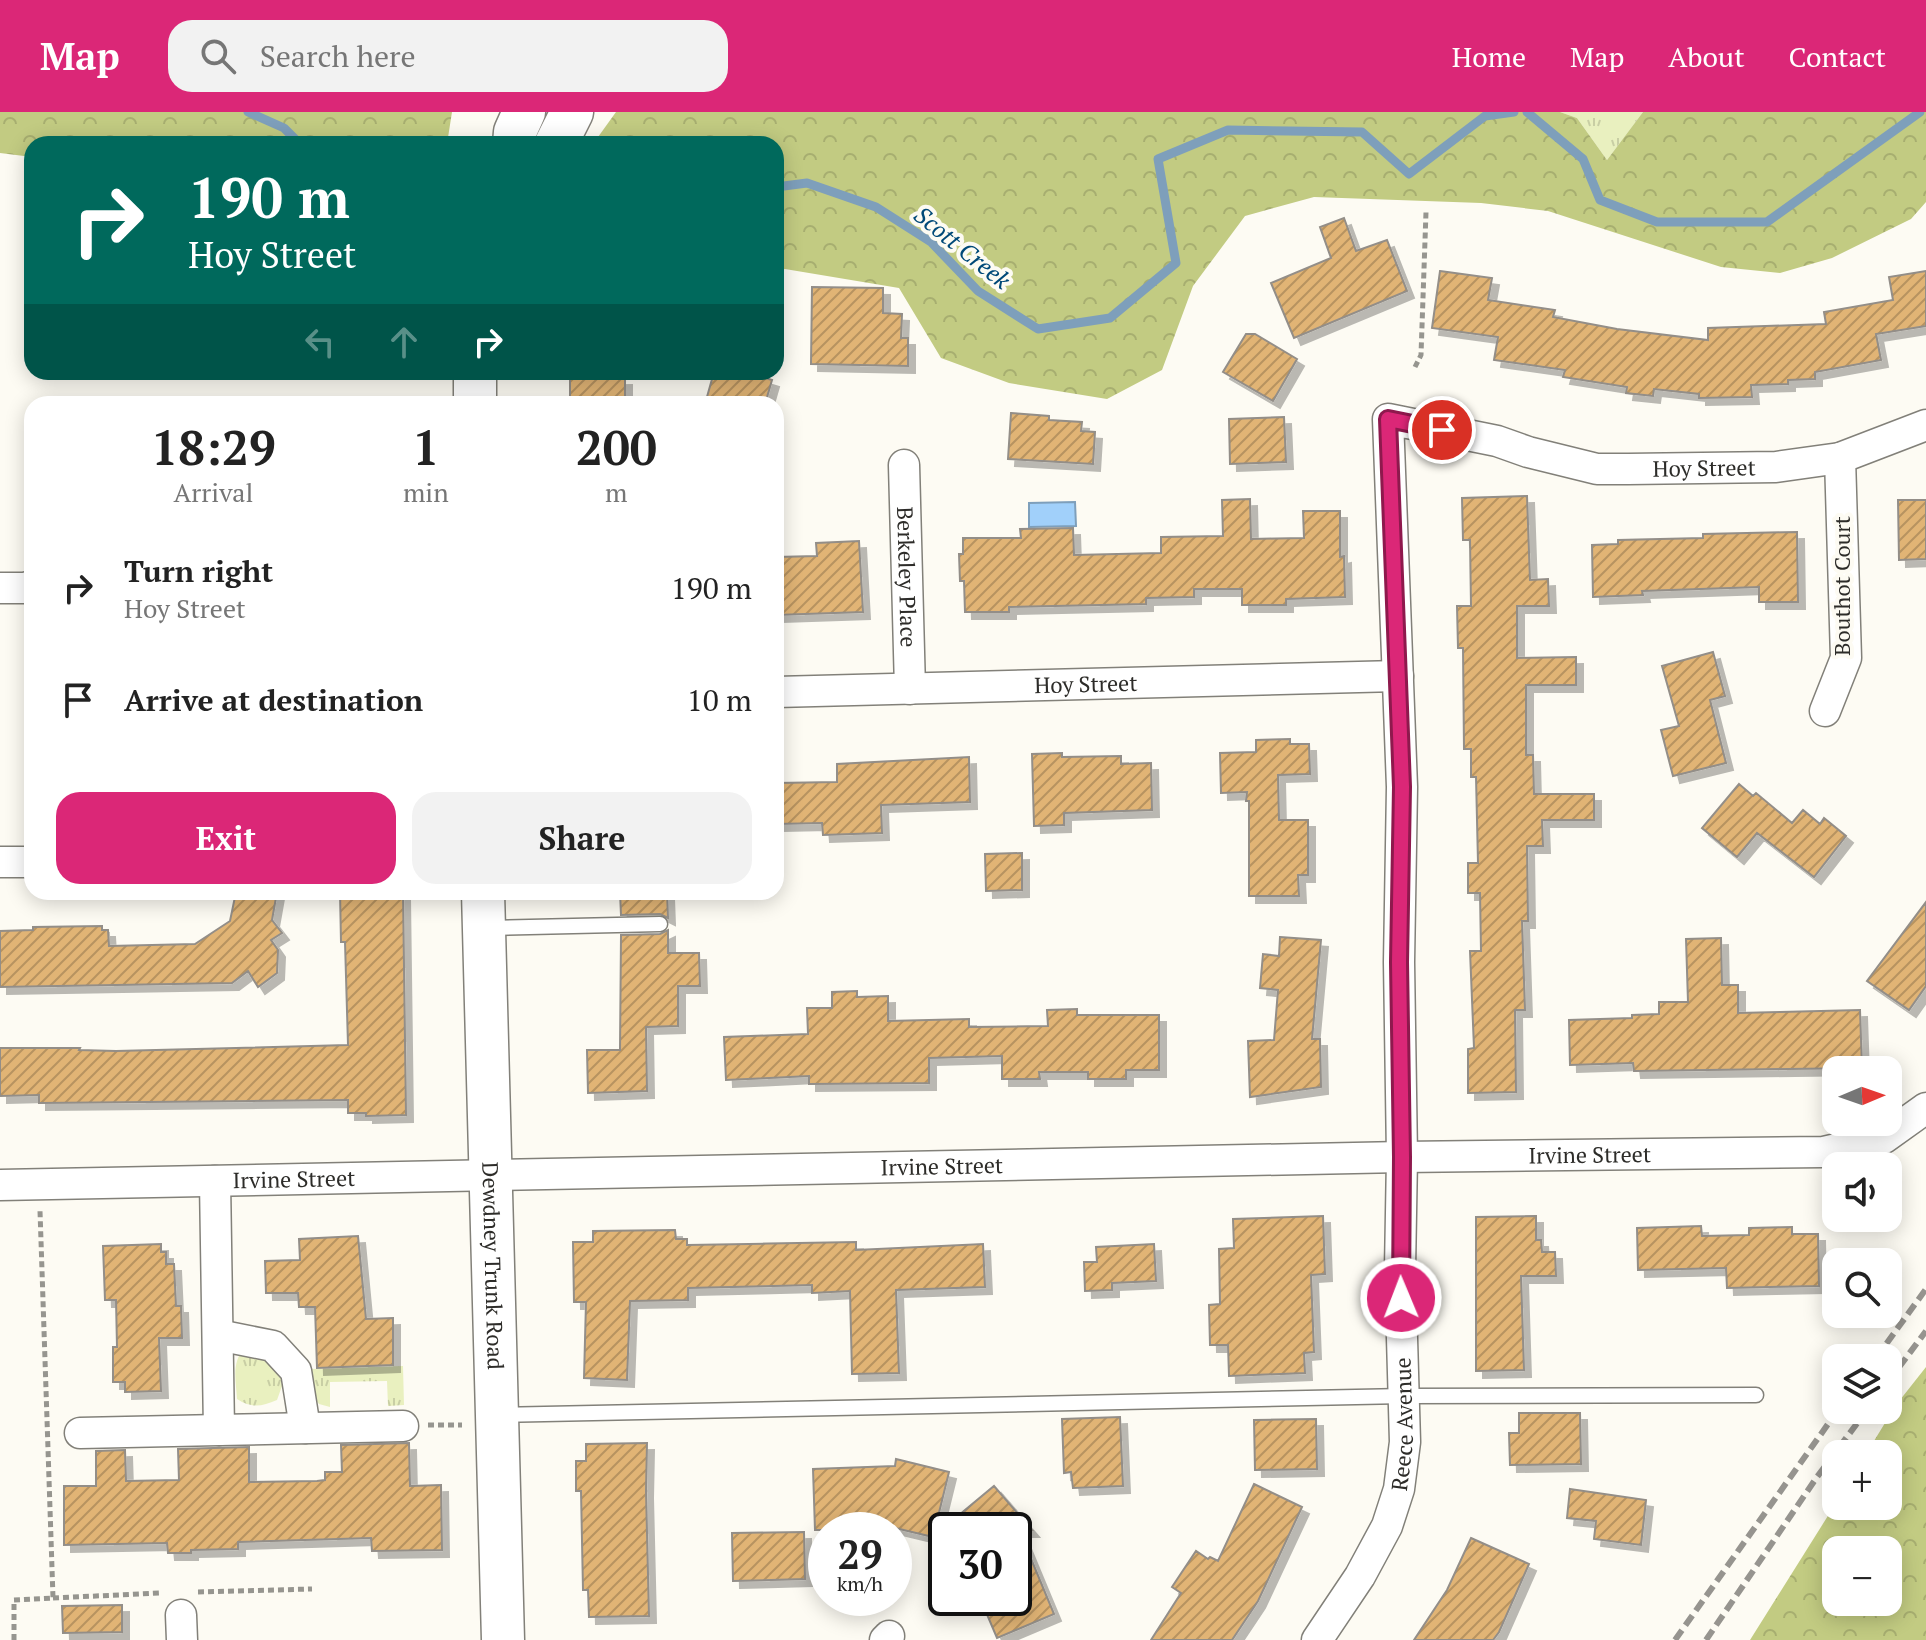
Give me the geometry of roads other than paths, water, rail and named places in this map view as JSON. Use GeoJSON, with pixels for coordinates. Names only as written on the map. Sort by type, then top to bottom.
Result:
{"type":"FeatureCollection","features":[{"type":"Feature","properties":{"kind":"main road"},"geometry":{"type":"LineString","coordinates":[[515,136],[524,112]]}},
{"type":"Feature","properties":{"kind":"main road"},"geometry":{"type":"LineString","coordinates":[[560,136],[572,112]]}},
{"type":"Feature","properties":{"kind":"main road","name":"Dewdney Trunk Road"},"geometry":{"type":"LineString","coordinates":[[483,910],[503,1640]]}},
{"type":"Feature","properties":{"kind":"street","name":"Hoy Street"},"geometry":{"type":"LineString","coordinates":[[1388,419],[1497,441],[1597,469],[1776,467],[1840,458],[1926,425]]}},
{"type":"Feature","properties":{"kind":"street","name":"Reece Avenue"},"geometry":{"type":"LineString","coordinates":[[1317,1640],[1360,1576],[1387,1526],[1403,1466],[1405,1396],[1400,1269],[1399,962],[1402,787],[1388,419]]}},
{"type":"Feature","properties":{"kind":"street","name":"Bouthot Court"},"geometry":{"type":"LineString","coordinates":[[1825,711],[1846,658],[1840,458]]}},
{"type":"Feature","properties":{"kind":"street","name":"Berkeley Place"},"geometry":{"type":"LineString","coordinates":[[904,465],[910,689]]}},
{"type":"Feature","properties":{"kind":"street"},"geometry":{"type":"LineString","coordinates":[[0,588],[24,588]]}},
{"type":"Feature","properties":{"kind":"street","name":"Hoy Street"},"geometry":{"type":"LineString","coordinates":[[784,692],[1398,676]]}},
{"type":"Feature","properties":{"kind":"street"},"geometry":{"type":"LineString","coordinates":[[0,862],[24,862]]}},
{"type":"Feature","properties":{"kind":"street","name":"Irvine Street"},"geometry":{"type":"LineString","coordinates":[[0,1185],[1402,1157],[1823,1152],[1884,1138],[1926,1108]]}},
{"type":"Feature","properties":{"kind":"street"},"geometry":{"type":"LineString","coordinates":[[215,1181],[219,1430]]}},
{"type":"Feature","properties":{"kind":"street"},"geometry":{"type":"LineString","coordinates":[[218,1335],[273,1346],[296,1371],[305,1428]]}},
{"type":"Feature","properties":{"kind":"street"},"geometry":{"type":"LineString","coordinates":[[80,1433],[403,1426]]}},
{"type":"Feature","properties":{"kind":"lane"},"geometry":{"type":"LineString","coordinates":[[483,910],[660,924]]}},
{"type":"Feature","properties":{"kind":"lane"},"geometry":{"type":"LineString","coordinates":[[497,1415],[1405,1396],[1756,1395]]}},
{"type":"Feature","properties":{"kind":"water"},"geometry":{"type":"Polygon","coordinates":[[[1075,502],[1076,526],[1029,527],[1029,503],[1075,502]]]}},
{"type":"Feature","properties":{"kind":"waterway","name":"Scott Creek"},"geometry":{"type":"LineString","coordinates":[[248,112],[284,128],[292,136]]}},
{"type":"Feature","properties":{"kind":"waterway","name":"Scott Creek"},"geometry":{"type":"LineString","coordinates":[[784,186],[807,183],[876,207],[931,242],[978,291],[1038,329],[1110,318],[1176,263],[1158,159],[1228,130],[1362,132],[1409,174],[1485,116],[1514,112]]}},
{"type":"Feature","properties":{"kind":"waterway","name":"Scott Creek"},"geometry":{"type":"LineString","coordinates":[[1527,112],[1583,159],[1600,200],[1657,222],[1767,222],[1920,112]]}},
{"type":"Feature","properties":{"kind":"railway"},"geometry":{"type":"LineString","coordinates":[[1886,1344],[1926,1289]]}},
{"type":"Feature","properties":{"kind":"railway"},"geometry":{"type":"LineString","coordinates":[[1902,1363],[1926,1331]]}},
{"type":"Feature","properties":{"kind":"railway"},"geometry":{"type":"LineString","coordinates":[[1675,1640],[1828,1424]]}},
{"type":"Feature","properties":{"kind":"railway"},"geometry":{"type":"LineString","coordinates":[[1706,1640],[1857,1424]]}}]}
